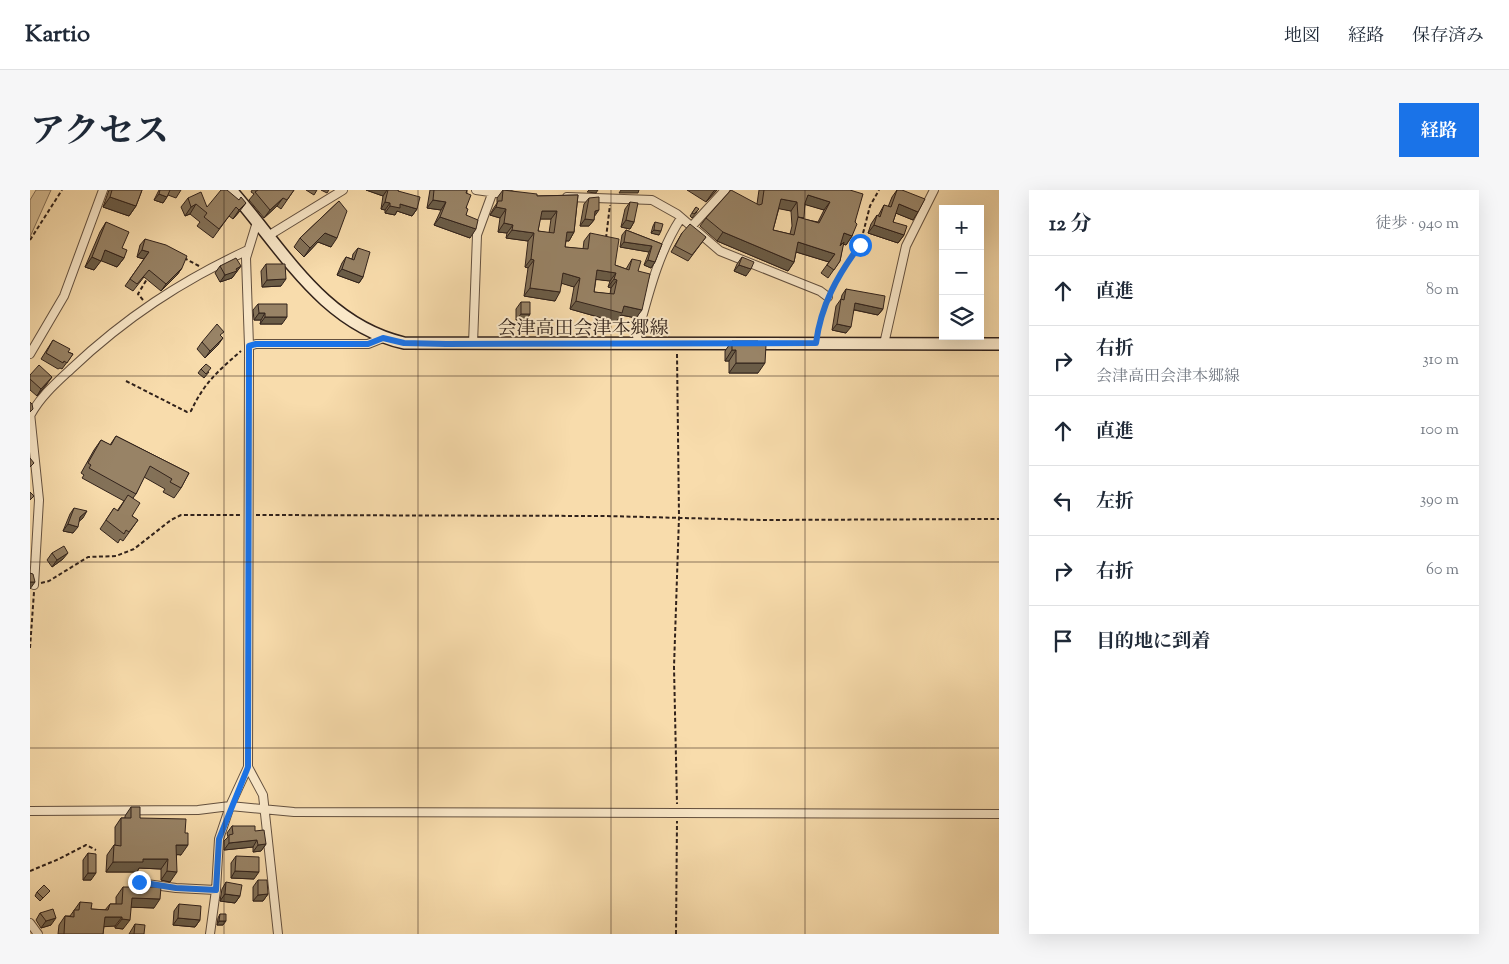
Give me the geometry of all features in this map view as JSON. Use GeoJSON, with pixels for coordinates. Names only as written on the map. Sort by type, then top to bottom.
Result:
{"type":"FeatureCollection","features":[{"type":"Feature","properties":{"kind":"main road","name":"会津高田会津本郷線"},"geometry":{"type":"LineString","coordinates":[[230,190],[308,284],[340,314],[360,328],[383,338],[404,343],[999,344]]}},
{"type":"Feature","properties":{"kind":"street"},"geometry":{"type":"LineString","coordinates":[[30,354],[64,296],[103,190]]}},
{"type":"Feature","properties":{"kind":"street"},"geometry":{"type":"LineString","coordinates":[[268,236],[343,190]]}},
{"type":"Feature","properties":{"kind":"street"},"geometry":{"type":"LineString","coordinates":[[476,190],[492,194],[519,195]]}},
{"type":"Feature","properties":{"kind":"street"},"geometry":{"type":"LineString","coordinates":[[691,227],[725,190]]}},
{"type":"Feature","properties":{"kind":"street"},"geometry":{"type":"LineString","coordinates":[[884,344],[906,246],[934,190]]}},
{"type":"Feature","properties":{"kind":"street"},"geometry":{"type":"LineString","coordinates":[[472,344],[477,235],[492,194]]}},
{"type":"Feature","properties":{"kind":"street"},"geometry":{"type":"LineString","coordinates":[[557,197],[582,194],[610,198],[652,200],[681,218],[720,251],[820,291],[828,297]]}},
{"type":"Feature","properties":{"kind":"street"},"geometry":{"type":"LineString","coordinates":[[639,343],[637,336],[652,284],[669,236],[681,218]]}},
{"type":"Feature","properties":{"kind":"street"},"geometry":{"type":"LineString","coordinates":[[210,934],[216,890],[219,839],[230,806],[248,767],[249,346],[246,258],[257,222]]}},
{"type":"Feature","properties":{"kind":"street"},"geometry":{"type":"LineString","coordinates":[[34,585],[39,500],[37,467],[32,444],[31,413],[38,401],[105,339],[147,305],[206,270],[248,250]]}},
{"type":"Feature","properties":{"kind":"street"},"geometry":{"type":"LineString","coordinates":[[249,346],[256,344],[368,344],[383,338]]}},
{"type":"Feature","properties":{"kind":"street"},"geometry":{"type":"LineString","coordinates":[[248,767],[263,795],[278,934]]}},
{"type":"Feature","properties":{"kind":"street"},"geometry":{"type":"LineString","coordinates":[[30,811],[198,810],[230,806],[294,812],[999,814]]}},
{"type":"Feature","properties":{"kind":"street"},"geometry":{"type":"LineString","coordinates":[[139,882],[176,888],[216,890]]}},
{"type":"Feature","properties":{"kind":"street"},"geometry":{"type":"LineString","coordinates":[[30,923],[38,934]]}},
{"type":"Feature","properties":{"kind":"path"},"geometry":{"type":"LineString","coordinates":[[30,240],[62,190]]}},
{"type":"Feature","properties":{"kind":"path"},"geometry":{"type":"LineString","coordinates":[[816,343],[819,321],[828,297],[837,277],[860,245],[870,206],[879,190]]}},
{"type":"Feature","properties":{"kind":"path"},"geometry":{"type":"LineString","coordinates":[[606,239],[610,198]]}},
{"type":"Feature","properties":{"kind":"path"},"geometry":{"type":"LineString","coordinates":[[181,256],[206,270]]}},
{"type":"Feature","properties":{"kind":"path"},"geometry":{"type":"LineString","coordinates":[[147,305],[138,294],[148,278]]}},
{"type":"Feature","properties":{"kind":"path"},"geometry":{"type":"LineString","coordinates":[[676,344],[679,517],[674,668],[677,814],[676,934]]}},
{"type":"Feature","properties":{"kind":"path"},"geometry":{"type":"LineString","coordinates":[[126,381],[187,412],[191,411],[198,395],[213,374],[249,346]]}},
{"type":"Feature","properties":{"kind":"path"},"geometry":{"type":"LineString","coordinates":[[30,648],[34,585],[49,581],[88,557],[116,556],[134,549],[181,514],[679,517],[762,520],[999,519]]}},
{"type":"Feature","properties":{"kind":"path"},"geometry":{"type":"LineString","coordinates":[[30,871],[86,845],[96,850]]}},
{"type":"Feature","properties":{"kind":"shaded area"},"geometry":{"type":"Polygon","coordinates":[[[36,190],[51,190],[30,237],[30,200],[36,190]]]}},
{"type":"Feature","properties":{"kind":"building"},"geometry":{"type":"Polygon","coordinates":[[[112,190],[142,190],[136,206],[110,197],[112,190]]]}},
{"type":"Feature","properties":{"kind":"building"},"geometry":{"type":"Polygon","coordinates":[[[160,190],[170,190],[167,197],[159,194],[160,190]]]}},
{"type":"Feature","properties":{"kind":"building"},"geometry":{"type":"Polygon","coordinates":[[[221,190],[227,190],[239,200],[241,197],[246,203],[239,210],[236,207],[219,229],[204,217],[207,213],[196,204],[191,207],[188,198],[201,192],[207,207],[221,190]]]}},
{"type":"Feature","properties":{"kind":"building"},"geometry":{"type":"Polygon","coordinates":[[[258,190],[294,190],[287,200],[283,198],[270,210],[255,192],[258,190]]]}},
{"type":"Feature","properties":{"kind":"building"},"geometry":{"type":"Polygon","coordinates":[[[388,190],[398,190],[420,197],[417,209],[400,204],[400,208],[390,206],[390,203],[385,202],[388,190]]]}},
{"type":"Feature","properties":{"kind":"building"},"geometry":{"type":"Polygon","coordinates":[[[434,190],[467,190],[466,193],[471,195],[466,208],[468,209],[466,215],[478,220],[476,229],[440,217],[446,202],[433,200],[434,190]]]}},
{"type":"Feature","properties":{"kind":"building"},"geometry":{"type":"Polygon","coordinates":[[[503,190],[537,194],[537,196],[578,195],[574,232],[567,232],[565,247],[588,249],[590,233],[619,239],[615,265],[629,270],[632,259],[641,261],[638,271],[650,274],[642,310],[624,306],[622,313],[576,301],[580,278],[563,273],[560,292],[530,288],[534,260],[531,259],[534,233],[512,230],[513,225],[504,223],[506,209],[496,207],[498,201],[502,201],[503,190]],[[542,211],[538,231],[554,233],[557,211],[542,211]],[[597,270],[594,292],[614,294],[617,280],[614,279],[616,273],[597,270]]]}},
{"type":"Feature","properties":{"kind":"building"},"geometry":{"type":"Polygon","coordinates":[[[731,190],[759,205],[762,204],[764,190],[850,190],[863,194],[855,222],[857,224],[852,236],[844,233],[840,246],[844,242],[840,261],[834,270],[827,265],[835,254],[798,242],[794,262],[723,232],[706,218],[731,190]],[[808,195],[805,203],[804,218],[798,217],[819,223],[830,202],[808,195]],[[781,199],[773,230],[794,235],[798,217],[797,202],[781,199]]]}},
{"type":"Feature","properties":{"kind":"building"},"geometry":{"type":"Polygon","coordinates":[[[897,190],[902,190],[925,199],[918,212],[899,204],[893,222],[907,226],[904,235],[874,225],[877,215],[880,217],[884,205],[891,207],[897,190]]]}},
{"type":"Feature","properties":{"kind":"building"},"geometry":{"type":"Polygon","coordinates":[[[599,197],[599,210],[595,211],[594,220],[585,219],[589,198],[599,197]]]}},
{"type":"Feature","properties":{"kind":"building"},"geometry":{"type":"Polygon","coordinates":[[[339,201],[347,211],[337,238],[325,233],[310,248],[300,238],[339,201]]]}},
{"type":"Feature","properties":{"kind":"building"},"geometry":{"type":"Polygon","coordinates":[[[630,202],[638,203],[634,222],[626,220],[630,202]]]}},
{"type":"Feature","properties":{"kind":"building"},"geometry":{"type":"Polygon","coordinates":[[[696,207],[699,209],[694,214],[692,213],[696,207]]]}},
{"type":"Feature","properties":{"kind":"building"},"geometry":{"type":"Polygon","coordinates":[[[106,222],[129,232],[122,248],[127,250],[124,258],[105,250],[101,261],[92,257],[106,222]]]}},
{"type":"Feature","properties":{"kind":"building"},"geometry":{"type":"Polygon","coordinates":[[[655,222],[663,224],[661,231],[654,230],[655,222]]]}},
{"type":"Feature","properties":{"kind":"building"},"geometry":{"type":"Polygon","coordinates":[[[690,224],[706,237],[692,255],[675,246],[682,233],[690,224]]]}},
{"type":"Feature","properties":{"kind":"building"},"geometry":{"type":"Polygon","coordinates":[[[626,230],[662,244],[655,262],[648,260],[652,246],[624,242],[626,230]]]}},
{"type":"Feature","properties":{"kind":"building"},"geometry":{"type":"Polygon","coordinates":[[[145,239],[166,245],[187,256],[182,268],[166,284],[149,270],[137,284],[130,279],[149,252],[142,250],[145,239]]]}},
{"type":"Feature","properties":{"kind":"building"},"geometry":{"type":"Polygon","coordinates":[[[358,248],[370,252],[363,277],[342,269],[346,257],[354,260],[358,248]]]}},
{"type":"Feature","properties":{"kind":"building"},"geometry":{"type":"Polygon","coordinates":[[[742,257],[754,262],[751,269],[739,265],[742,257]]]}},
{"type":"Feature","properties":{"kind":"building"},"geometry":{"type":"Polygon","coordinates":[[[236,258],[241,266],[236,269],[237,271],[225,275],[220,266],[236,258]]]}},
{"type":"Feature","properties":{"kind":"building"},"geometry":{"type":"Polygon","coordinates":[[[266,264],[285,264],[286,279],[267,280],[266,264]]]}},
{"type":"Feature","properties":{"kind":"building"},"geometry":{"type":"Polygon","coordinates":[[[846,289],[885,296],[883,309],[855,303],[851,327],[837,324],[841,299],[844,300],[846,289]]]}},
{"type":"Feature","properties":{"kind":"building"},"geometry":{"type":"Polygon","coordinates":[[[521,302],[530,302],[530,314],[521,314],[521,302]]]}},
{"type":"Feature","properties":{"kind":"building"},"geometry":{"type":"Polygon","coordinates":[[[258,304],[287,304],[287,317],[265,317],[265,313],[259,313],[258,304]]]}},
{"type":"Feature","properties":{"kind":"building"},"geometry":{"type":"Polygon","coordinates":[[[217,324],[224,332],[220,335],[223,338],[210,351],[202,342],[217,324]]]}},
{"type":"Feature","properties":{"kind":"building"},"geometry":{"type":"Polygon","coordinates":[[[53,340],[70,349],[68,352],[73,354],[67,363],[64,361],[63,363],[46,353],[53,340]]]}},
{"type":"Feature","properties":{"kind":"building"},"geometry":{"type":"Polygon","coordinates":[[[732,341],[758,341],[758,345],[766,345],[765,363],[736,363],[736,350],[732,350],[732,341]]]}},
{"type":"Feature","properties":{"kind":"building"},"geometry":{"type":"Polygon","coordinates":[[[206,364],[211,368],[206,374],[201,369],[206,364]]]}},
{"type":"Feature","properties":{"kind":"building"},"geometry":{"type":"Polygon","coordinates":[[[39,365],[52,377],[41,389],[30,379],[30,375],[39,365]]]}},
{"type":"Feature","properties":{"kind":"building"},"geometry":{"type":"Polygon","coordinates":[[[30,402],[33,409],[30,412],[30,402]]]}},
{"type":"Feature","properties":{"kind":"building"},"geometry":{"type":"Polygon","coordinates":[[[116,436],[189,473],[181,488],[170,482],[172,479],[150,466],[136,494],[89,468],[91,465],[88,463],[101,440],[111,445],[116,436]]]}},
{"type":"Feature","properties":{"kind":"building"},"geometry":{"type":"Polygon","coordinates":[[[30,458],[34,463],[30,467],[30,458]]]}},
{"type":"Feature","properties":{"kind":"building"},"geometry":{"type":"Polygon","coordinates":[[[30,492],[34,496],[30,500],[30,492]]]}},
{"type":"Feature","properties":{"kind":"building"},"geometry":{"type":"Polygon","coordinates":[[[128,495],[140,503],[132,516],[138,520],[129,532],[126,530],[124,534],[106,520],[114,508],[118,511],[128,495]]]}},
{"type":"Feature","properties":{"kind":"building"},"geometry":{"type":"Polygon","coordinates":[[[74,508],[87,511],[80,517],[78,527],[68,524],[74,508]]]}},
{"type":"Feature","properties":{"kind":"building"},"geometry":{"type":"Polygon","coordinates":[[[64,546],[68,553],[57,560],[52,553],[64,546]]]}},
{"type":"Feature","properties":{"kind":"building"},"geometry":{"type":"Polygon","coordinates":[[[30,573],[33,574],[35,582],[30,582],[30,573]]]}},
{"type":"Feature","properties":{"kind":"building"},"geometry":{"type":"Polygon","coordinates":[[[131,807],[140,807],[140,818],[186,819],[185,833],[188,833],[188,845],[176,845],[177,872],[167,871],[168,859],[143,859],[143,862],[113,862],[114,845],[121,846],[121,818],[131,818],[131,807]]]}},
{"type":"Feature","properties":{"kind":"building"},"geometry":{"type":"Polygon","coordinates":[[[232,826],[255,826],[255,831],[264,830],[266,844],[258,845],[257,840],[229,843],[229,835],[233,834],[232,826]]]}},
{"type":"Feature","properties":{"kind":"building"},"geometry":{"type":"Polygon","coordinates":[[[88,853],[96,854],[96,873],[88,873],[88,853]]]}},
{"type":"Feature","properties":{"kind":"building"},"geometry":{"type":"Polygon","coordinates":[[[236,856],[259,857],[259,872],[235,871],[236,856]]]}},
{"type":"Feature","properties":{"kind":"building"},"geometry":{"type":"Polygon","coordinates":[[[258,880],[267,880],[268,894],[258,895],[258,880]]]}},
{"type":"Feature","properties":{"kind":"building"},"geometry":{"type":"Polygon","coordinates":[[[226,882],[242,885],[240,896],[225,894],[226,882]]]}},
{"type":"Feature","properties":{"kind":"building"},"geometry":{"type":"Polygon","coordinates":[[[44,885],[50,891],[43,898],[37,892],[44,885]]]}},
{"type":"Feature","properties":{"kind":"building"},"geometry":{"type":"Polygon","coordinates":[[[123,887],[161,887],[160,899],[132,898],[130,920],[122,919],[122,917],[105,917],[103,934],[64,934],[65,916],[74,917],[74,910],[79,910],[80,902],[92,903],[91,909],[108,910],[110,904],[122,904],[123,887]]]}},
{"type":"Feature","properties":{"kind":"building"},"geometry":{"type":"Polygon","coordinates":[[[179,904],[201,906],[200,920],[178,918],[179,904]]]}},
{"type":"Feature","properties":{"kind":"building"},"geometry":{"type":"Polygon","coordinates":[[[53,909],[56,918],[46,921],[40,913],[53,909]]]}},
{"type":"Feature","properties":{"kind":"building"},"geometry":{"type":"Polygon","coordinates":[[[220,914],[226,914],[226,921],[219,921],[220,914]]]}},
{"type":"Feature","properties":{"kind":"building"},"geometry":{"type":"Polygon","coordinates":[[[135,924],[145,925],[144,934],[134,934],[135,924]]]}},
{"type":"Feature","properties":{"kind":"route"},"geometry":{"type":"LineString","coordinates":[[139,882],[176,888],[216,890],[219,839],[230,806],[248,767],[249,346],[256,344],[368,344],[383,338],[404,343],[446,344],[816,343],[819,321],[828,297],[837,277],[860,245]]}}]}
